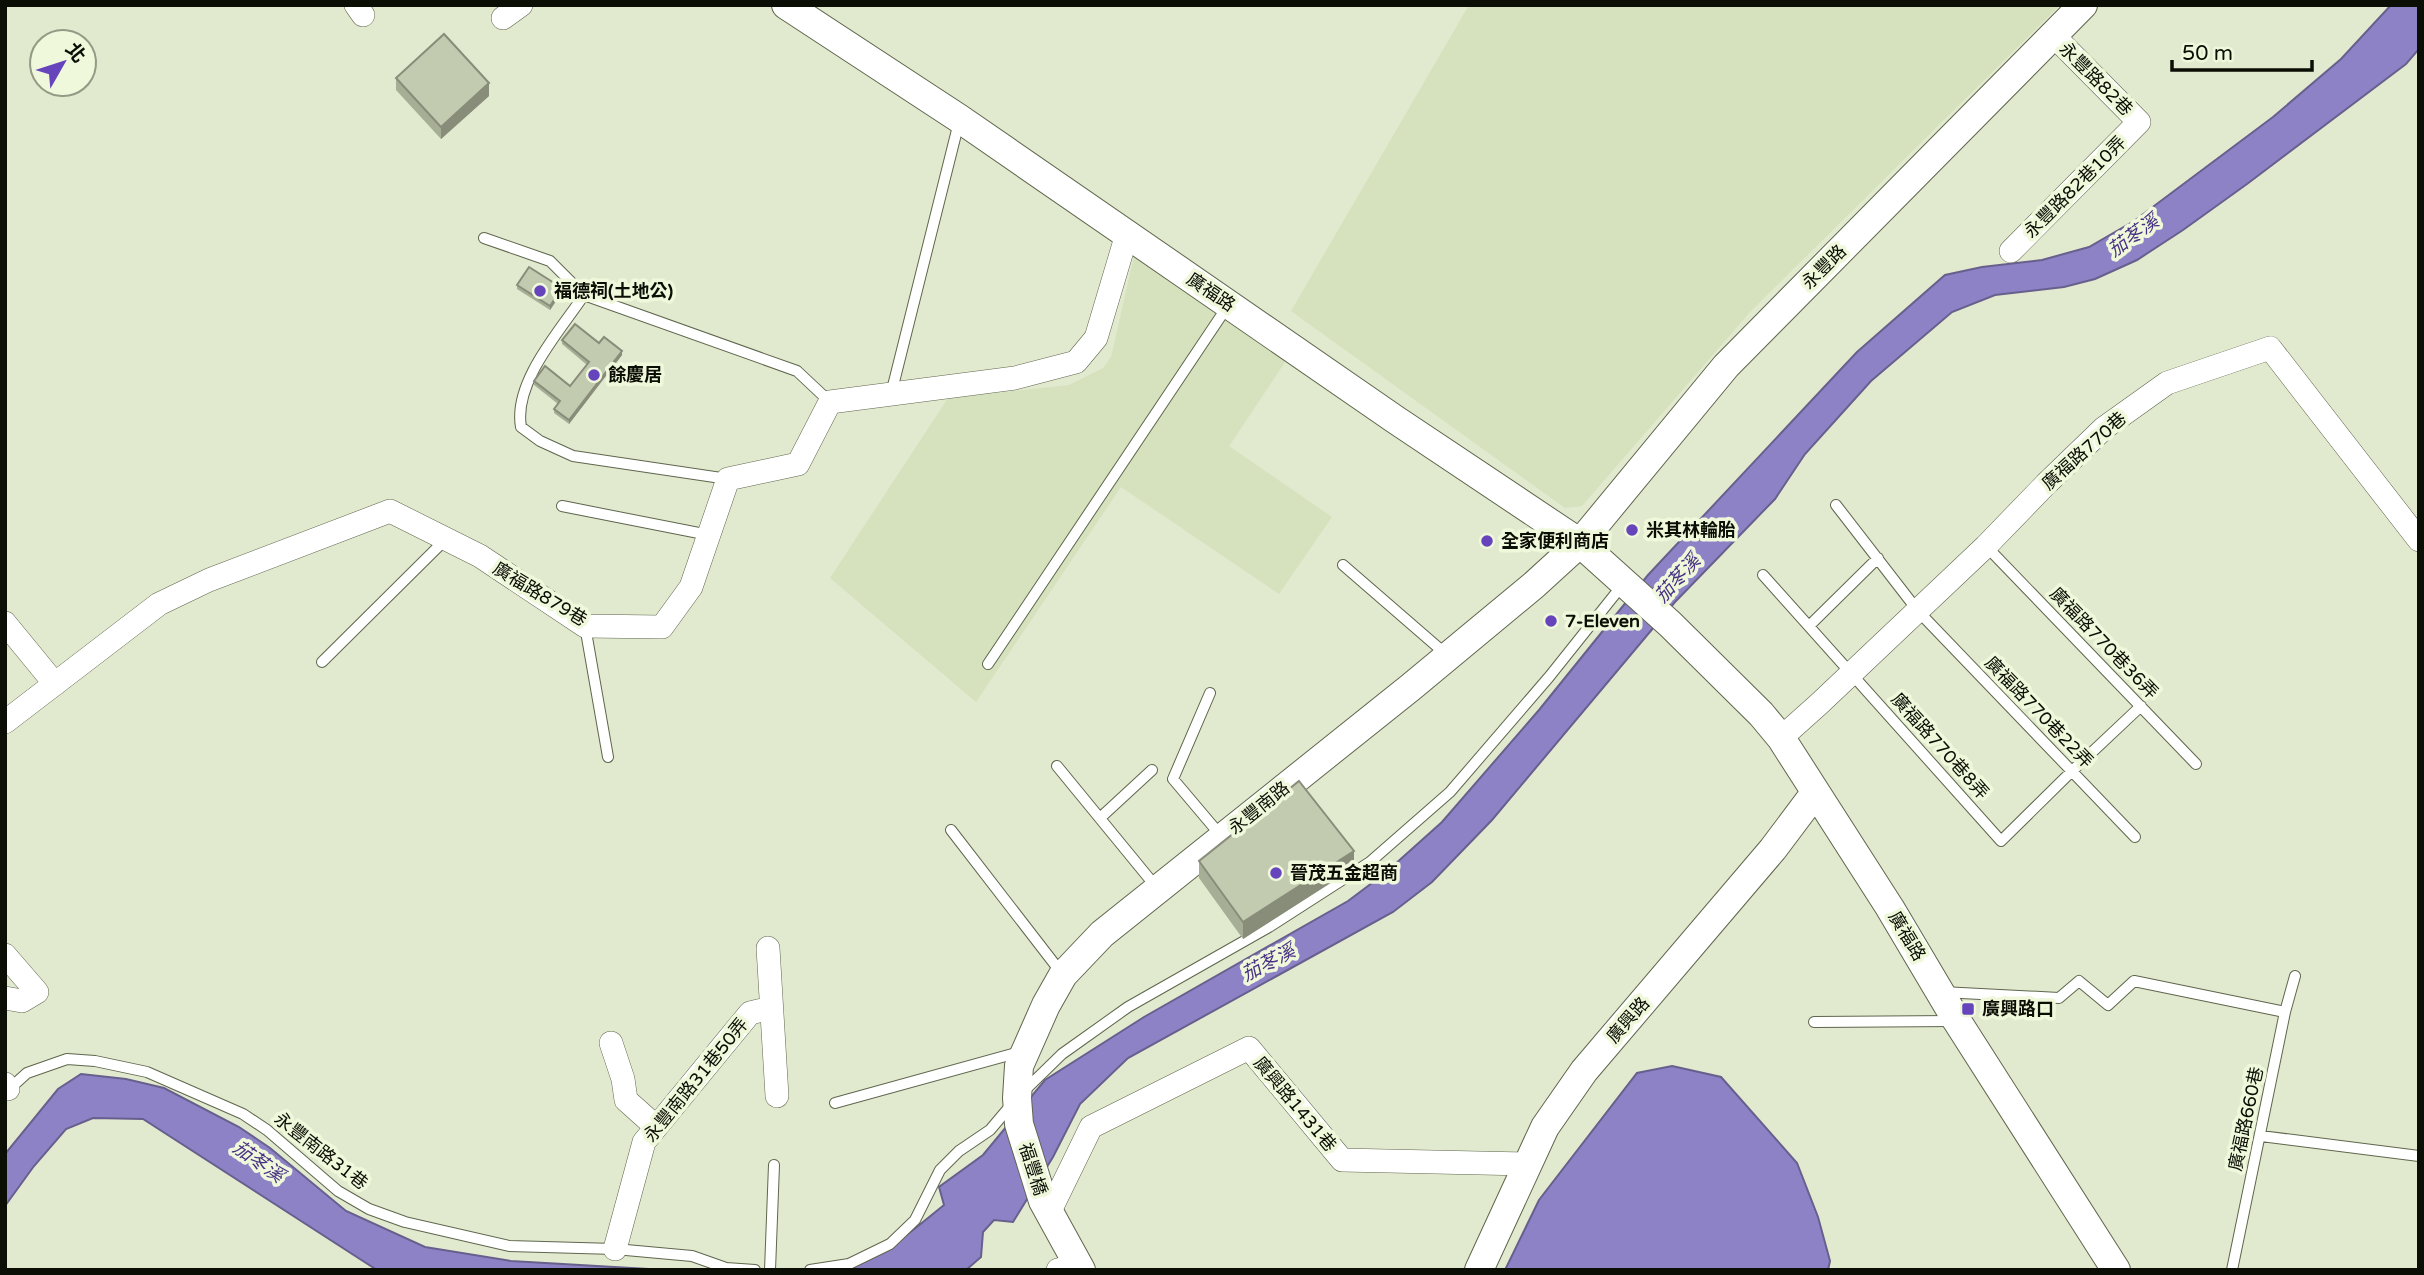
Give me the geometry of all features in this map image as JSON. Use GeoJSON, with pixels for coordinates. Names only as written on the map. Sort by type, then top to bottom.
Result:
{"type":"FeatureCollection","features":[{"type":"Feature","properties":{"kind":"street","name":"廣福路"},"geometry":{"type":"LineString","coordinates":[[786,5],[960,119],[1580,543],[1670,624],[1781,737],[1890,908],[1956,1021],[2116,1270]]}},
{"type":"Feature","properties":{"kind":"street","name":"永豐路"},"geometry":{"type":"LineString","coordinates":[[1580,543],[1726,366],[2083,5]]}},
{"type":"Feature","properties":{"kind":"street","name":"永豐路82巷"},"geometry":{"type":"LineString","coordinates":[[2053,36],[2139,122]]}},
{"type":"Feature","properties":{"kind":"street","name":"永豐路82巷10弄"},"geometry":{"type":"LineString","coordinates":[[2011,251],[2139,122]]}},
{"type":"Feature","properties":{"kind":"street"},"geometry":{"type":"LineString","coordinates":[[729,479],[798,464],[830,402],[1016,378],[1076,362],[1096,338],[1127,234]]}},
{"type":"Feature","properties":{"kind":"street","name":"廣福路770巷"},"geometry":{"type":"LineString","coordinates":[[1781,737],[1986,546],[2104,428],[2167,383],[2270,348],[2419,540]]}},
{"type":"Feature","properties":{"kind":"street","name":"廣福路879巷"},"geometry":{"type":"LineString","coordinates":[[5,722],[159,604],[209,580],[390,511],[480,556],[585,625],[662,627],[691,587],[729,479]]}},
{"type":"Feature","properties":{"kind":"street","name":"永豐南路"},"geometry":{"type":"LineString","coordinates":[[1018,1111],[1019,1066],[1026,1050],[1063,975],[1102,934],[1448,656],[1580,543]]}},
{"type":"Feature","properties":{"kind":"street"},"geometry":{"type":"LineString","coordinates":[[5,624],[55,684]]}},
{"type":"Feature","properties":{"kind":"street","name":"廣興路"},"geometry":{"type":"LineString","coordinates":[[1479,1270],[1545,1127],[1584,1071],[1773,849],[1815,793]]}},
{"type":"Feature","properties":{"kind":"street"},"geometry":{"type":"LineString","coordinates":[[768,948],[776,1096]]}},
{"type":"Feature","properties":{"kind":"street"},"geometry":{"type":"LineString","coordinates":[[5,955],[37,992],[22,1001],[5,998]]}},
{"type":"Feature","properties":{"kind":"street","name":"永豐南路31巷50弄"},"geometry":{"type":"LineString","coordinates":[[615,1249],[644,1142],[750,1013],[771,1008]]}},
{"type":"Feature","properties":{"kind":"street"},"geometry":{"type":"LineString","coordinates":[[611,1043],[623,1079],[626,1100],[655,1126]]}},
{"type":"Feature","properties":{"kind":"street","name":"廣興路1431巷"},"geometry":{"type":"LineString","coordinates":[[1049,1213],[1091,1127],[1249,1048],[1342,1160],[1528,1164]]}},
{"type":"Feature","properties":{"kind":"street","name":"福豐橋"},"geometry":{"type":"LineString","coordinates":[[1018,1111],[1043,1201],[1049,1213]]}},
{"type":"Feature","properties":{"kind":"street"},"geometry":{"type":"LineString","coordinates":[[1049,1213],[1072,1268]]}},
{"type":"Feature","properties":{"kind":"lane"},"geometry":{"type":"LineString","coordinates":[[891,394],[960,119]]}},
{"type":"Feature","properties":{"kind":"lane"},"geometry":{"type":"LineString","coordinates":[[484,238],[550,261],[584,295],[797,371],[830,402]]}},
{"type":"Feature","properties":{"kind":"lane"},"geometry":{"type":"LineString","coordinates":[[584,295],[537,365],[525,388],[519,416],[522,427],[540,441],[573,456],[729,479]]}},
{"type":"Feature","properties":{"kind":"lane"},"geometry":{"type":"LineString","coordinates":[[988,664],[1229,304]]}},
{"type":"Feature","properties":{"kind":"lane","name":"廣福路770巷22弄"},"geometry":{"type":"LineString","coordinates":[[1836,505],[1918,611],[2135,837]]}},
{"type":"Feature","properties":{"kind":"lane"},"geometry":{"type":"LineString","coordinates":[[562,506],[709,535]]}},
{"type":"Feature","properties":{"kind":"lane"},"geometry":{"type":"LineString","coordinates":[[322,662],[446,539]]}},
{"type":"Feature","properties":{"kind":"lane","name":"廣福路770巷36弄"},"geometry":{"type":"LineString","coordinates":[[1986,546],[2196,764]]}},
{"type":"Feature","properties":{"kind":"lane"},"geometry":{"type":"LineString","coordinates":[[1809,626],[1878,558]]}},
{"type":"Feature","properties":{"kind":"lane"},"geometry":{"type":"LineString","coordinates":[[1343,565],[1448,656]]}},
{"type":"Feature","properties":{"kind":"lane","name":"廣福路770巷8弄"},"geometry":{"type":"LineString","coordinates":[[1763,575],[2001,841],[2071,772]]}},
{"type":"Feature","properties":{"kind":"lane"},"geometry":{"type":"LineString","coordinates":[[810,1270],[849,1264],[890,1244],[915,1220],[940,1170],[959,1151],[1018,1111],[1062,1054],[1128,1007],[1269,927],[1370,862],[1450,792],[1627,585]]}},
{"type":"Feature","properties":{"kind":"lane"},"geometry":{"type":"LineString","coordinates":[[585,625],[608,757]]}},
{"type":"Feature","properties":{"kind":"lane"},"geometry":{"type":"LineString","coordinates":[[1210,693],[1173,779],[1222,837]]}},
{"type":"Feature","properties":{"kind":"lane"},"geometry":{"type":"LineString","coordinates":[[2071,772],[2141,706]]}},
{"type":"Feature","properties":{"kind":"lane"},"geometry":{"type":"LineString","coordinates":[[1057,766],[1158,889]]}},
{"type":"Feature","properties":{"kind":"lane"},"geometry":{"type":"LineString","coordinates":[[1100,818],[1152,770]]}},
{"type":"Feature","properties":{"kind":"lane"},"geometry":{"type":"LineString","coordinates":[[951,830],[1063,975]]}},
{"type":"Feature","properties":{"kind":"lane","name":"廣福路660巷"},"geometry":{"type":"LineString","coordinates":[[2232,1270],[2285,1012],[2295,976]]}},
{"type":"Feature","properties":{"kind":"lane"},"geometry":{"type":"LineString","coordinates":[[1939,992],[2059,998],[2080,981],[2108,1005],[2134,981],[2285,1012]]}},
{"type":"Feature","properties":{"kind":"lane"},"geometry":{"type":"LineString","coordinates":[[1814,1022],[1956,1021]]}},
{"type":"Feature","properties":{"kind":"lane"},"geometry":{"type":"LineString","coordinates":[[835,1103],[1026,1050]]}},
{"type":"Feature","properties":{"kind":"lane","name":"永豐南路31巷"},"geometry":{"type":"LineString","coordinates":[[6,1089],[27,1073],[66,1059],[94,1061],[147,1072],[243,1114],[267,1130],[338,1191],[369,1209],[405,1222],[509,1246],[615,1249],[692,1256],[726,1268],[755,1270]]}},
{"type":"Feature","properties":{"kind":"lane"},"geometry":{"type":"LineString","coordinates":[[2261,1136],[2419,1156]]}},
{"type":"Feature","properties":{"kind":"lane"},"geometry":{"type":"LineString","coordinates":[[771,1270],[774,1165]]}},
{"type":"Feature","properties":{"kind":"shaded area"},"geometry":{"type":"Polygon","coordinates":[[[1469,5],[2060,5],[1750,312],[1582,506],[1565,508],[1291,311],[1469,5]]]}},
{"type":"Feature","properties":{"kind":"shaded area"},"geometry":{"type":"Polygon","coordinates":[[[1134,256],[1287,359],[1229,446],[1332,517],[1279,594],[1121,487],[976,702],[830,578],[948,398],[1069,385],[1103,368],[1111,357],[1134,256]]]}},
{"type":"Feature","properties":{"kind":"water","name":"茄苳溪"},"geometry":{"type":"Polygon","coordinates":[[[2391,5],[2419,5],[2419,49],[2406,64],[2247,184],[2137,260],[2095,279],[2064,287],[1995,295],[1952,312],[1871,381],[1805,454],[1775,499],[1675,602],[1492,820],[1432,882],[1393,912],[1128,1058],[1080,1104],[1053,1157],[1013,1222],[994,1220],[983,1232],[981,1257],[966,1270],[845,1270],[886,1250],[944,1205],[939,1187],[983,1155],[1045,1080],[1144,1017],[1348,901],[1384,874],[1442,822],[1539,710],[1648,575],[1857,352],[1945,275],[1982,267],[2042,260],[2089,247],[2134,221],[2273,117],[2341,59],[2391,5]]]}},
{"type":"Feature","properties":{"kind":"water"},"geometry":{"type":"Polygon","coordinates":[[[1672,1066],[1721,1077],[1797,1163],[1818,1217],[1830,1261],[1828,1270],[1505,1270],[1539,1200],[1637,1073],[1672,1066]]]}},
{"type":"Feature","properties":{"kind":"water","name":"茄苳溪"},"geometry":{"type":"Polygon","coordinates":[[[81,1074],[126,1079],[164,1088],[239,1127],[270,1148],[346,1211],[425,1247],[511,1261],[666,1270],[377,1270],[143,1119],[93,1118],[66,1129],[34,1166],[5,1206],[5,1154],[58,1089],[81,1074]]]}},
{"type":"Feature","properties":{"kind":"building"},"geometry":{"type":"Polygon","coordinates":[[[444,34],[489,83],[441,127],[396,78],[444,34]]]}},
{"type":"Feature","properties":{"kind":"building","name":"福德祠(土地公)"},"geometry":{"type":"Polygon","coordinates":[[[529,267],[562,288],[550,306],[517,285],[529,267]]]}},
{"type":"Feature","properties":{"kind":"building","name":"餘慶居"},"geometry":{"type":"Polygon","coordinates":[[[575,324],[599,343],[604,337],[622,351],[569,420],[554,409],[560,401],[534,381],[545,366],[570,386],[589,362],[562,340],[575,324]]]}},
{"type":"Feature","properties":{"kind":"building","name":"晉茂五金超商"},"geometry":{"type":"Polygon","coordinates":[[[1299,781],[1354,851],[1243,922],[1199,861],[1299,781]]]}},
{"type":"Feature","properties":{"kind":"place","name":"福德祠(土地公)"},"geometry":{"type":"Point","coordinates":[540,291]}},
{"type":"Feature","properties":{"kind":"place","name":"餘慶居"},"geometry":{"type":"Point","coordinates":[594,375]}},
{"type":"Feature","properties":{"kind":"place","name":"米其林輪胎"},"geometry":{"type":"Point","coordinates":[1632,530]}},
{"type":"Feature","properties":{"kind":"place","name":"全家便利商店"},"geometry":{"type":"Point","coordinates":[1487,541]}},
{"type":"Feature","properties":{"kind":"place","name":"7-Eleven"},"geometry":{"type":"Point","coordinates":[1551,621]}},
{"type":"Feature","properties":{"kind":"place","name":"晉茂五金超商"},"geometry":{"type":"Point","coordinates":[1276,873]}},
{"type":"Feature","properties":{"kind":"place","name":"廣興路口"},"geometry":{"type":"Point","coordinates":[1968,1009]}}]}
